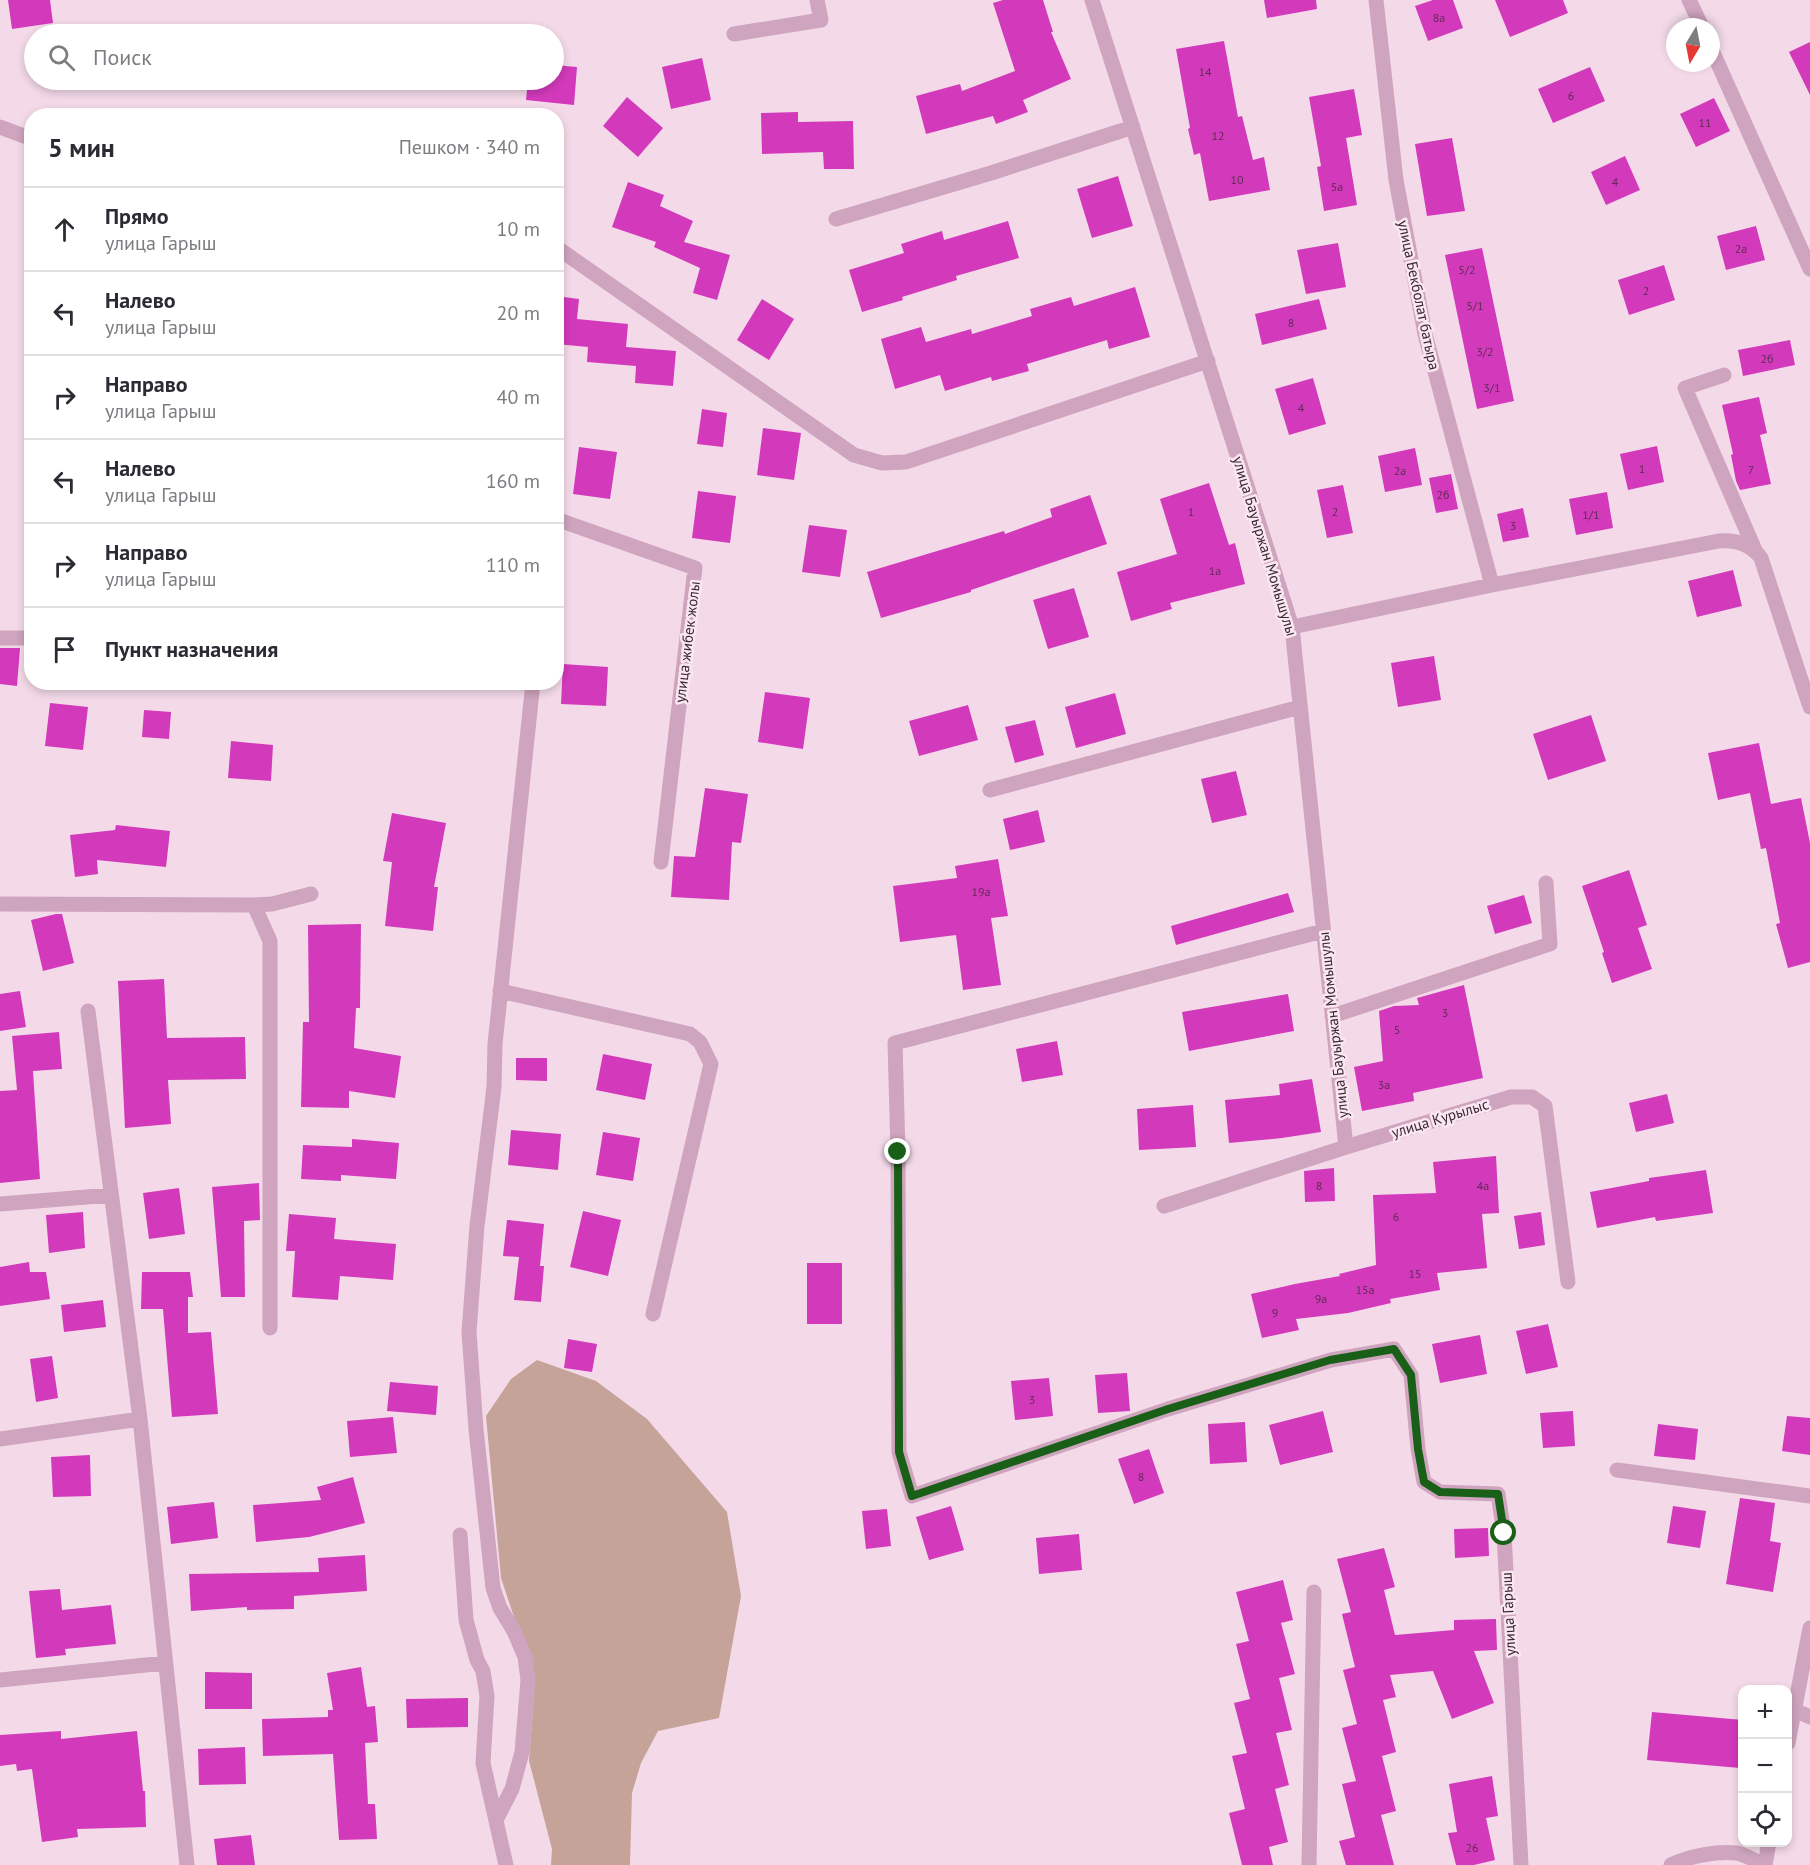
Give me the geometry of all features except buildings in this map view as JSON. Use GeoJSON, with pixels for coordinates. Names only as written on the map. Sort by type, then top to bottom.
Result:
{"type":"FeatureCollection","features":[{"type":"Feature","properties":{"kind":"street"},"geometry":{"type":"LineString","coordinates":[[734,34],[821,20],[818,0]]}},
{"type":"Feature","properties":{"kind":"street","name":"улица Бауыржан Момышулы"},"geometry":{"type":"LineString","coordinates":[[1092,0],[1292,627],[1346,1147]]}},
{"type":"Feature","properties":{"kind":"street","name":"улица Бекболат батыра"},"geometry":{"type":"LineString","coordinates":[[1376,0],[1396,180],[1425,334],[1492,585]]}},
{"type":"Feature","properties":{"kind":"street"},"geometry":{"type":"LineString","coordinates":[[1689,0],[1698,18]]}},
{"type":"Feature","properties":{"kind":"street"},"geometry":{"type":"LineString","coordinates":[[1720,68],[1810,269]]}},
{"type":"Feature","properties":{"kind":"street"},"geometry":{"type":"LineString","coordinates":[[0,127],[24,137]]}},
{"type":"Feature","properties":{"kind":"street"},"geometry":{"type":"LineString","coordinates":[[836,219],[991,173],[1133,127]]}},
{"type":"Feature","properties":{"kind":"street"},"geometry":{"type":"LineString","coordinates":[[564,253],[854,455],[882,464],[906,462],[1208,361]]}},
{"type":"Feature","properties":{"kind":"street"},"geometry":{"type":"LineString","coordinates":[[1724,375],[1685,388],[1755,550],[1761,558],[1809,697]]}},
{"type":"Feature","properties":{"kind":"street","name":"улица жибек жолы"},"geometry":{"type":"LineString","coordinates":[[564,522],[695,568],[661,862]]}},
{"type":"Feature","properties":{"kind":"street"},"geometry":{"type":"LineString","coordinates":[[1292,627],[1719,541],[1744,544],[1755,550]]}},
{"type":"Feature","properties":{"kind":"street"},"geometry":{"type":"LineString","coordinates":[[0,638],[24,638]]}},
{"type":"Feature","properties":{"kind":"street"},"geometry":{"type":"LineString","coordinates":[[496,1820],[512,1789],[522,1752],[528,1680],[525,1657],[514,1631],[500,1608],[493,1588],[476,1430],[470,1332],[477,1226],[494,1087],[500,991],[532,690]]}},
{"type":"Feature","properties":{"kind":"street"},"geometry":{"type":"LineString","coordinates":[[990,790],[1300,707]]}},
{"type":"Feature","properties":{"kind":"street"},"geometry":{"type":"LineString","coordinates":[[1332,1016],[1550,944],[1546,883]]}},
{"type":"Feature","properties":{"kind":"street"},"geometry":{"type":"LineString","coordinates":[[0,904],[254,905],[272,904],[311,894]]}},
{"type":"Feature","properties":{"kind":"street"},"geometry":{"type":"LineString","coordinates":[[254,905],[270,941],[270,1328]]}},
{"type":"Feature","properties":{"kind":"street","name":"улица Гарыш"},"geometry":{"type":"LineString","coordinates":[[1323,931],[895,1043],[898,1152],[899,1452],[912,1496],[1179,1406],[1330,1360],[1394,1349],[1411,1375],[1418,1449],[1424,1482],[1440,1492],[1498,1494],[1504,1544],[1521,1865]]}},
{"type":"Feature","properties":{"kind":"street"},"geometry":{"type":"LineString","coordinates":[[500,991],[690,1034],[700,1042],[711,1064],[653,1314]]}},
{"type":"Feature","properties":{"kind":"street"},"geometry":{"type":"LineString","coordinates":[[88,1011],[140,1419],[186,1865]]}},
{"type":"Feature","properties":{"kind":"street","name":"улица Курылыс"},"geometry":{"type":"LineString","coordinates":[[1164,1206],[1511,1097],[1532,1097],[1545,1106],[1568,1282]]}},
{"type":"Feature","properties":{"kind":"street"},"geometry":{"type":"LineString","coordinates":[[0,1204],[111,1195]]}},
{"type":"Feature","properties":{"kind":"street"},"geometry":{"type":"LineString","coordinates":[[0,1439],[140,1419]]}},
{"type":"Feature","properties":{"kind":"street"},"geometry":{"type":"LineString","coordinates":[[1617,1470],[1810,1496]]}},
{"type":"Feature","properties":{"kind":"street"},"geometry":{"type":"LineString","coordinates":[[460,1535],[466,1620],[477,1660],[483,1671],[487,1695],[483,1763],[506,1865]]}},
{"type":"Feature","properties":{"kind":"street"},"geometry":{"type":"LineString","coordinates":[[1309,1865],[1314,1592]]}},
{"type":"Feature","properties":{"kind":"street"},"geometry":{"type":"LineString","coordinates":[[1789,1739],[1810,1628]]}},
{"type":"Feature","properties":{"kind":"street"},"geometry":{"type":"LineString","coordinates":[[0,1680],[165,1664]]}},
{"type":"Feature","properties":{"kind":"street"},"geometry":{"type":"LineString","coordinates":[[1794,1710],[1810,1717]]}},
{"type":"Feature","properties":{"kind":"street"},"geometry":{"type":"LineString","coordinates":[[1671,1865],[1681,1860],[1715,1854],[1739,1853],[1764,1865],[1768,1847]]}},
{"type":"Feature","properties":{"kind":"shaded area"},"geometry":{"type":"Polygon","coordinates":[[[537,1360],[596,1381],[647,1419],[727,1512],[741,1596],[719,1718],[658,1731],[641,1763],[632,1793],[630,1865],[551,1865],[552,1849],[529,1761],[534,1694],[529,1651],[501,1578],[486,1416],[511,1379],[537,1360]]]}},
{"type":"Feature","properties":{"kind":"route"},"geometry":{"type":"LineString","coordinates":[[898,1152],[899,1452],[912,1496],[1168,1409],[1330,1360],[1394,1349],[1411,1375],[1418,1449],[1424,1482],[1440,1492],[1498,1494],[1504,1533]]}}]}
